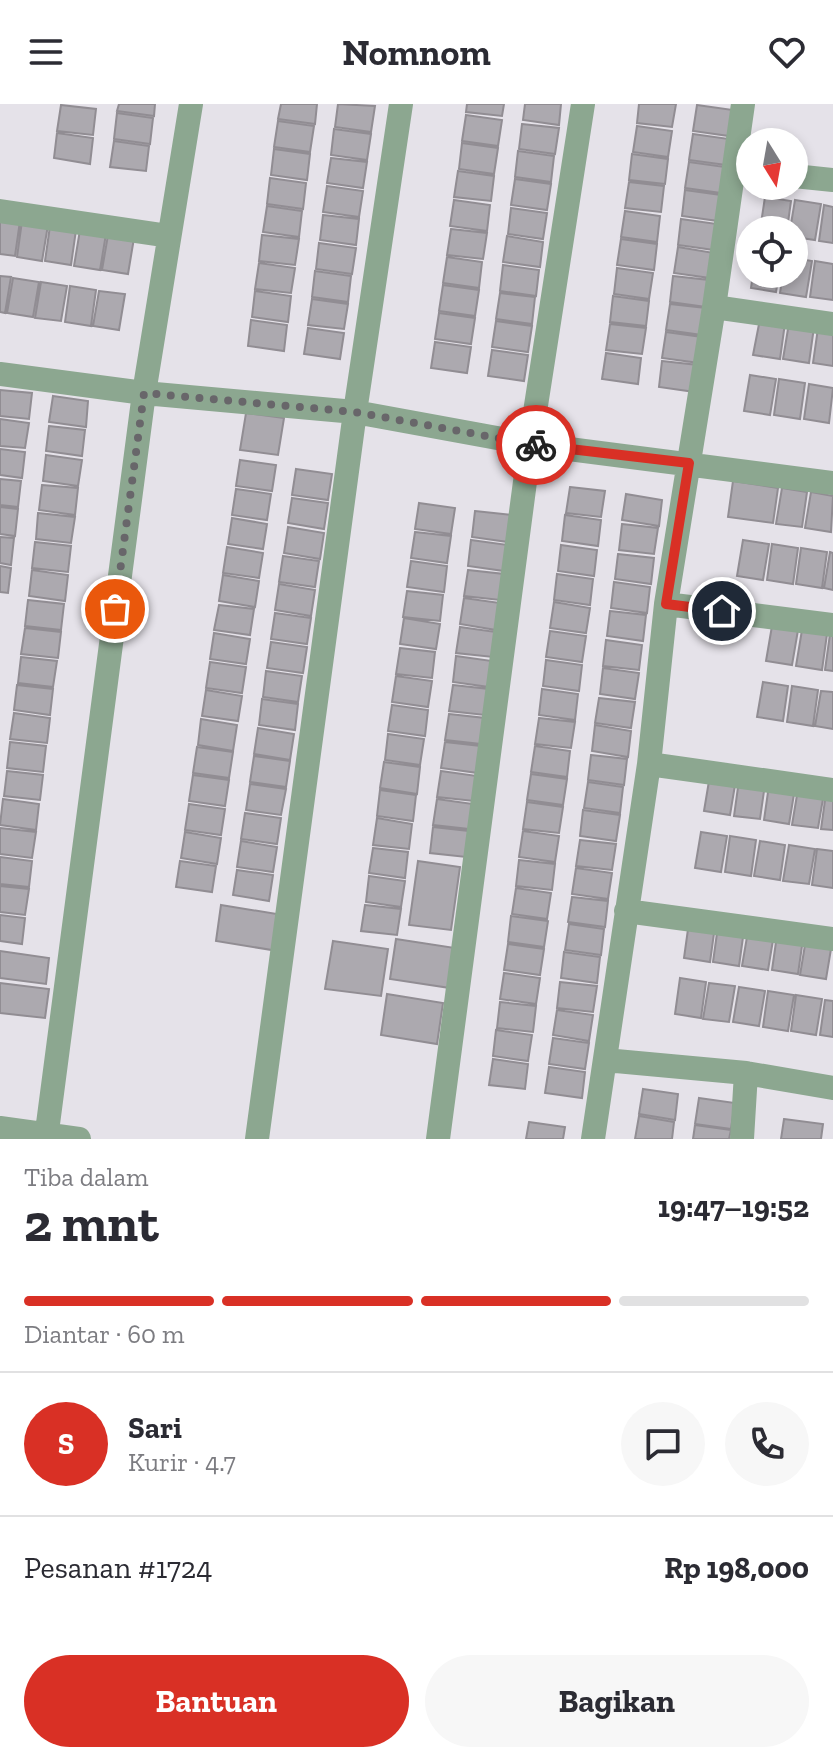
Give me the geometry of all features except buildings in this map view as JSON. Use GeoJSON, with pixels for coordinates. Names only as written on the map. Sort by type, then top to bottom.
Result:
{"type":"FeatureCollection","features":[{"type":"Feature","properties":{"kind":"street"},"geometry":{"type":"LineString","coordinates":[[46,1137],[144,393],[191,104]]}},
{"type":"Feature","properties":{"kind":"street"},"geometry":{"type":"LineString","coordinates":[[257,1139],[355,412],[401,104]]}},
{"type":"Feature","properties":{"kind":"street"},"geometry":{"type":"LineString","coordinates":[[438,1139],[530,444],[583,104]]}},
{"type":"Feature","properties":{"kind":"street"},"geometry":{"type":"LineString","coordinates":[[743,104],[743,128]]}},
{"type":"Feature","properties":{"kind":"street"},"geometry":{"type":"LineString","coordinates":[[808,177],[833,180]]}},
{"type":"Feature","properties":{"kind":"street"},"geometry":{"type":"LineString","coordinates":[[593,1139],[649,764],[666,604],[714,307],[736,200]]}},
{"type":"Feature","properties":{"kind":"street"},"geometry":{"type":"LineString","coordinates":[[0,211],[169,236]]}},
{"type":"Feature","properties":{"kind":"street"},"geometry":{"type":"LineString","coordinates":[[714,307],[833,324]]}},
{"type":"Feature","properties":{"kind":"street"},"geometry":{"type":"LineString","coordinates":[[0,374],[144,393],[355,412],[530,444],[833,483]]}},
{"type":"Feature","properties":{"kind":"street"},"geometry":{"type":"LineString","coordinates":[[666,604],[833,625]]}},
{"type":"Feature","properties":{"kind":"street"},"geometry":{"type":"LineString","coordinates":[[649,764],[833,790]]}},
{"type":"Feature","properties":{"kind":"street"},"geometry":{"type":"LineString","coordinates":[[626,911],[833,939]]}},
{"type":"Feature","properties":{"kind":"street"},"geometry":{"type":"LineString","coordinates":[[605,1060],[746,1073],[833,1088]]}},
{"type":"Feature","properties":{"kind":"street"},"geometry":{"type":"LineString","coordinates":[[742,1139],[746,1073]]}},
{"type":"Feature","properties":{"kind":"street"},"geometry":{"type":"LineString","coordinates":[[0,1128],[46,1137],[79,1139]]}},
{"type":"Feature","properties":{"kind":"way so far"},"geometry":{"type":"LineString","coordinates":[[115,609],[144,393],[355,412],[536,445]]}},
{"type":"Feature","properties":{"kind":"route"},"geometry":{"type":"LineString","coordinates":[[536,445],[689,463],[666,604],[722,611]]}}]}
